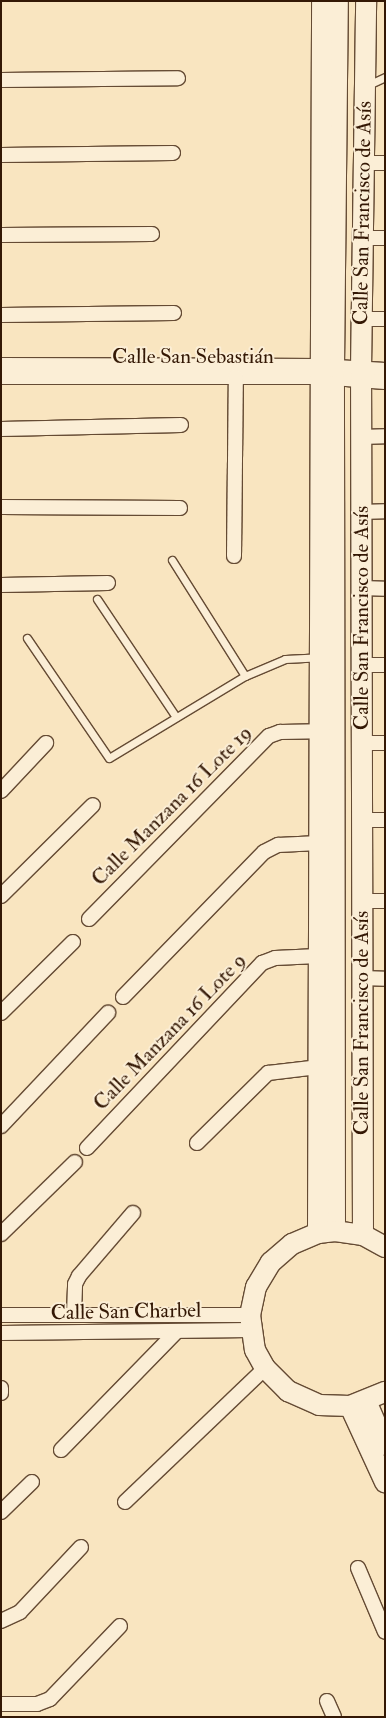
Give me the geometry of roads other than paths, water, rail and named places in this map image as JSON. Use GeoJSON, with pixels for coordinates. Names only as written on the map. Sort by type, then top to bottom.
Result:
{"type":"FeatureCollection","features":[{"type":"Feature","properties":{"kind":"street","name":"Calle San Francisco de Asís"},"geometry":{"type":"LineString","coordinates":[[322,1],[341,374],[361,437],[362,978],[341,1233]]}},
{"type":"Feature","properties":{"kind":"street","name":"Calle San Francisco de Asís"},"geometry":{"type":"LineString","coordinates":[[338,1],[341,374],[341,1233]]}},
{"type":"Feature","properties":{"kind":"street","name":"Calle San Francisco de Asís"},"geometry":{"type":"LineString","coordinates":[[341,1233],[318,1067],[319,657],[341,374],[354,1]]}},
{"type":"Feature","properties":{"kind":"street","name":"Calle San Francisco de Asís"},"geometry":{"type":"LineString","coordinates":[[341,374],[362,319],[366,1]]}},
{"type":"Feature","properties":{"kind":"street"},"geometry":{"type":"LineString","coordinates":[[1,80],[178,78]]}},
{"type":"Feature","properties":{"kind":"street"},"geometry":{"type":"LineString","coordinates":[[1,155],[173,153]]}},
{"type":"Feature","properties":{"kind":"street"},"geometry":{"type":"LineString","coordinates":[[364,163],[385,163]]}},
{"type":"Feature","properties":{"kind":"street"},"geometry":{"type":"LineString","coordinates":[[1,235],[152,234]]}},
{"type":"Feature","properties":{"kind":"street"},"geometry":{"type":"LineString","coordinates":[[363,238],[385,238]]}},
{"type":"Feature","properties":{"kind":"street"},"geometry":{"type":"LineString","coordinates":[[1,315],[174,313]]}},
{"type":"Feature","properties":{"kind":"street"},"geometry":{"type":"LineString","coordinates":[[362,319],[385,319]]}},
{"type":"Feature","properties":{"kind":"street","name":"Calle San Sebastián"},"geometry":{"type":"LineString","coordinates":[[1,365],[341,374],[385,382]]}},
{"type":"Feature","properties":{"kind":"street","name":"Calle San Sebastián"},"geometry":{"type":"LineString","coordinates":[[1,377],[236,377],[341,374],[385,370]]}},
{"type":"Feature","properties":{"kind":"street"},"geometry":{"type":"LineString","coordinates":[[234,556],[236,377]]}},
{"type":"Feature","properties":{"kind":"street"},"geometry":{"type":"LineString","coordinates":[[1,428],[181,425]]}},
{"type":"Feature","properties":{"kind":"street"},"geometry":{"type":"LineString","coordinates":[[361,437],[385,436]]}},
{"type":"Feature","properties":{"kind":"street"},"geometry":{"type":"LineString","coordinates":[[1,507],[180,508]]}},
{"type":"Feature","properties":{"kind":"street"},"geometry":{"type":"LineString","coordinates":[[362,512],[385,511]]}},
{"type":"Feature","properties":{"kind":"street"},"geometry":{"type":"LineString","coordinates":[[1,585],[108,583]]}},
{"type":"Feature","properties":{"kind":"street"},"geometry":{"type":"LineString","coordinates":[[362,588],[385,589]]}},
{"type":"Feature","properties":{"kind":"street"},"geometry":{"type":"LineString","coordinates":[[362,665],[385,665]]}},
{"type":"Feature","properties":{"kind":"street","name":"Calle Manzana 16 Lote 19"},"geometry":{"type":"LineString","coordinates":[[90,919],[269,736],[280,732],[319,731]]}},
{"type":"Feature","properties":{"kind":"street"},"geometry":{"type":"LineString","coordinates":[[362,743],[385,742]]}},
{"type":"Feature","properties":{"kind":"street"},"geometry":{"type":"LineString","coordinates":[[1,791],[46,743]]}},
{"type":"Feature","properties":{"kind":"street"},"geometry":{"type":"LineString","coordinates":[[1,896],[93,805]]}},
{"type":"Feature","properties":{"kind":"street"},"geometry":{"type":"LineString","coordinates":[[362,820],[385,820]]}},
{"type":"Feature","properties":{"kind":"street"},"geometry":{"type":"LineString","coordinates":[[123,997],[264,852],[278,845],[319,843]]}},
{"type":"Feature","properties":{"kind":"street"},"geometry":{"type":"LineString","coordinates":[[362,901],[385,901]]}},
{"type":"Feature","properties":{"kind":"street"},"geometry":{"type":"LineString","coordinates":[[1,1013],[73,942]]}},
{"type":"Feature","properties":{"kind":"street","name":"Calle Manzana 16 Lote 9"},"geometry":{"type":"LineString","coordinates":[[87,1148],[262,963],[275,958],[318,956]]}},
{"type":"Feature","properties":{"kind":"street"},"geometry":{"type":"LineString","coordinates":[[362,978],[385,978]]}},
{"type":"Feature","properties":{"kind":"street"},"geometry":{"type":"LineString","coordinates":[[1,1126],[108,1013]]}},
{"type":"Feature","properties":{"kind":"street"},"geometry":{"type":"LineString","coordinates":[[197,1144],[268,1073],[318,1067]]}},
{"type":"Feature","properties":{"kind":"street"},"geometry":{"type":"LineString","coordinates":[[1,1234],[75,1162]]}},
{"type":"Feature","properties":{"kind":"street"},"geometry":{"type":"LineString","coordinates":[[74,1315],[79,1276],[133,1212]]}},
{"type":"Feature","properties":{"kind":"street"},"geometry":{"type":"LineString","coordinates":[[373,1400],[319,1405],[288,1391],[265,1368],[250,1322],[256,1287],[270,1262],[292,1244],[341,1233],[385,1247]]}},
{"type":"Feature","properties":{"kind":"street","name":"Calle San Charbel"},"geometry":{"type":"LineString","coordinates":[[1,1315],[74,1315],[250,1322]]}},
{"type":"Feature","properties":{"kind":"street","name":"Calle San Charbel"},"geometry":{"type":"LineString","coordinates":[[1,1333],[176,1332],[250,1322]]}},
{"type":"Feature","properties":{"kind":"street"},"geometry":{"type":"LineString","coordinates":[[61,1450],[176,1332]]}},
{"type":"Feature","properties":{"kind":"street"},"geometry":{"type":"LineString","coordinates":[[125,1502],[265,1368]]}},
{"type":"Feature","properties":{"kind":"street"},"geometry":{"type":"LineString","coordinates":[[1,1388],[1,1393]]}},
{"type":"Feature","properties":{"kind":"street"},"geometry":{"type":"LineString","coordinates":[[373,1400],[385,1445]]}},
{"type":"Feature","properties":{"kind":"street"},"geometry":{"type":"LineString","coordinates":[[373,1400],[385,1482]]}},
{"type":"Feature","properties":{"kind":"street"},"geometry":{"type":"LineString","coordinates":[[1,1512],[32,1482]]}},
{"type":"Feature","properties":{"kind":"street"},"geometry":{"type":"LineString","coordinates":[[1,1621],[20,1612],[81,1547]]}},
{"type":"Feature","properties":{"kind":"street"},"geometry":{"type":"LineString","coordinates":[[358,1568],[385,1632]]}},
{"type":"Feature","properties":{"kind":"street"},"geometry":{"type":"LineString","coordinates":[[1,1704],[37,1704],[50,1699],[120,1626]]}},
{"type":"Feature","properties":{"kind":"street"},"geometry":{"type":"LineString","coordinates":[[327,1701],[334,1717]]}},
{"type":"Feature","properties":{"kind":"lane"},"geometry":{"type":"LineString","coordinates":[[365,86],[385,77]]}},
{"type":"Feature","properties":{"kind":"lane"},"geometry":{"type":"LineString","coordinates":[[172,560],[245,676]]}},
{"type":"Feature","properties":{"kind":"lane"},"geometry":{"type":"LineString","coordinates":[[97,599],[176,717]]}},
{"type":"Feature","properties":{"kind":"lane"},"geometry":{"type":"LineString","coordinates":[[27,638],[109,758],[245,676],[285,659],[319,657]]}}]}
